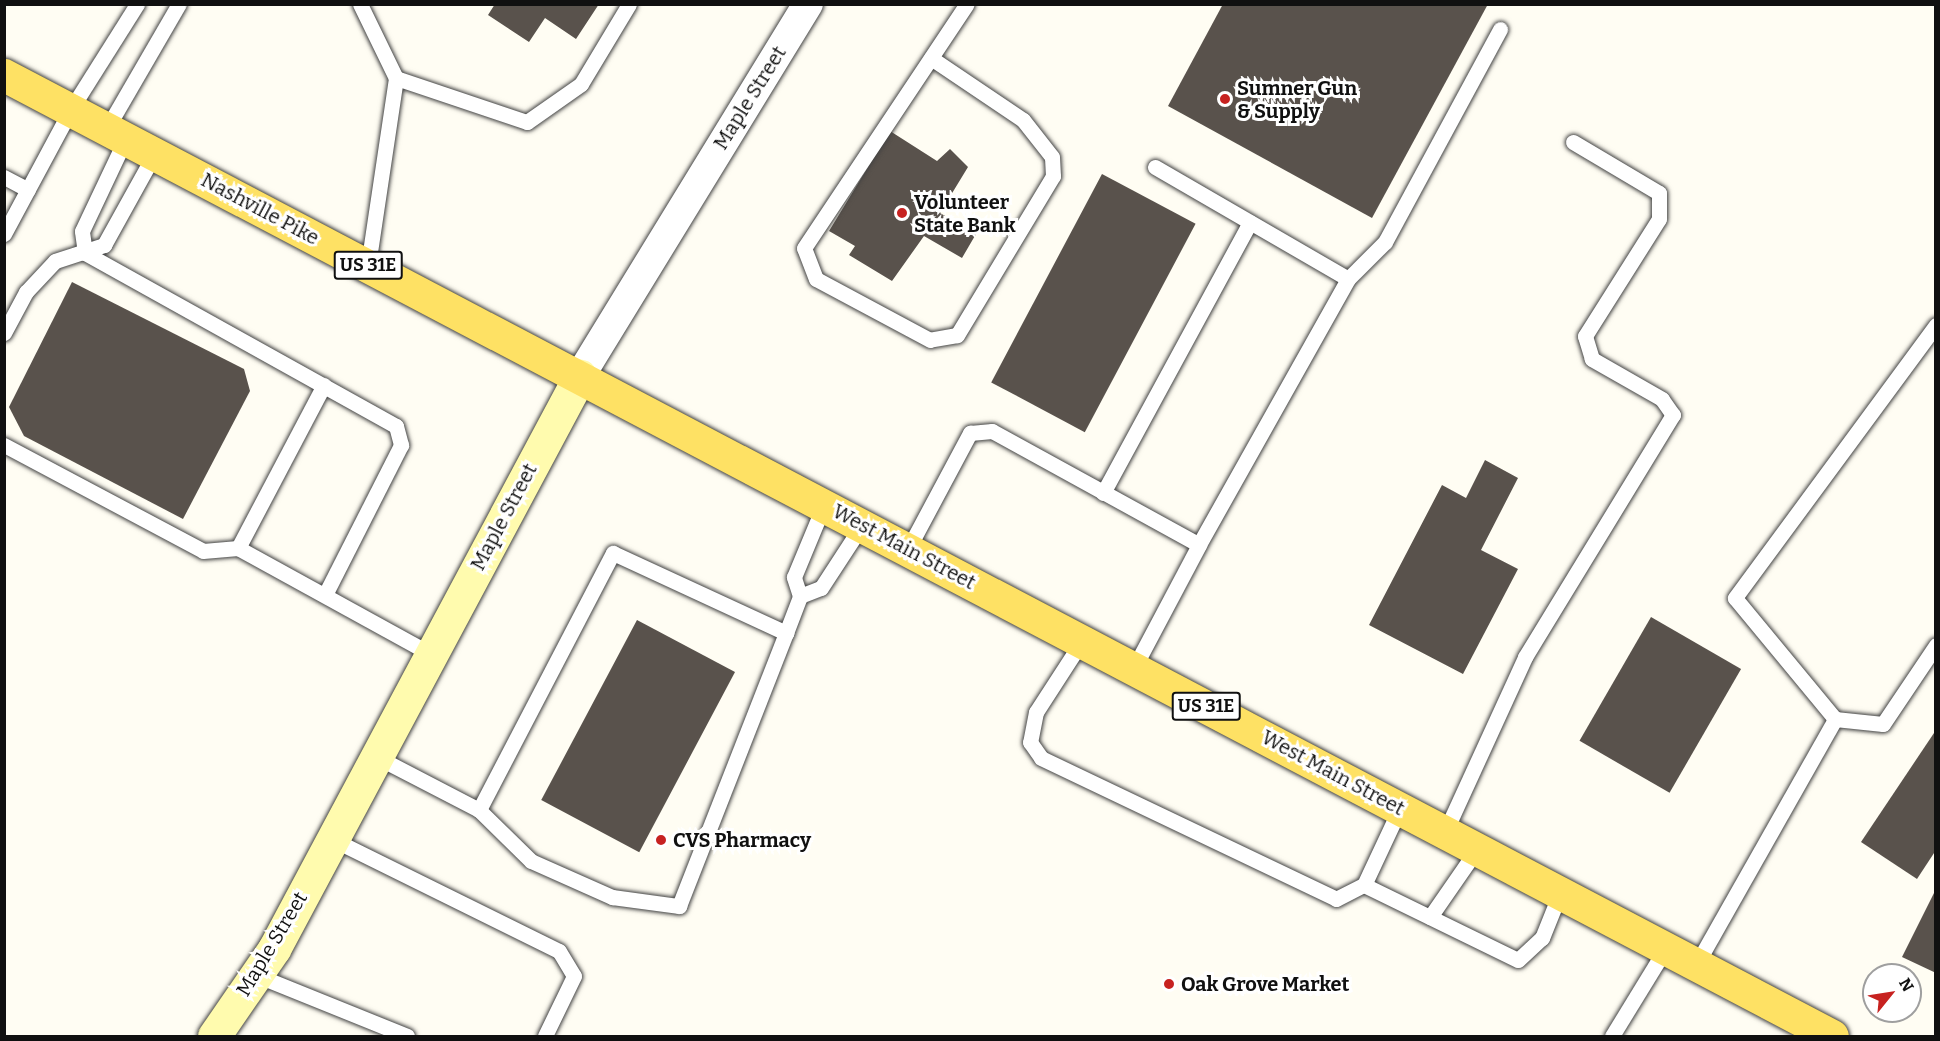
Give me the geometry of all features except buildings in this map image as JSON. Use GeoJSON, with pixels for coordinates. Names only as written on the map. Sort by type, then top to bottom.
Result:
{"type":"FeatureCollection","features":[{"type":"Feature","properties":{"kind":"main road","name":"Nashville Pike"},"geometry":{"type":"LineString","coordinates":[[4,75],[580,376]]}},
{"type":"Feature","properties":{"kind":"main road","name":"West Main Street"},"geometry":{"type":"LineString","coordinates":[[580,376],[1832,1036]]}},
{"type":"Feature","properties":{"kind":"street","name":"Maple Street"},"geometry":{"type":"LineString","coordinates":[[214,1036],[256,975],[332,839],[580,376],[808,4]]}},
{"type":"Feature","properties":{"kind":"lane"},"geometry":{"type":"LineString","coordinates":[[4,234],[71,109],[137,4]]}},
{"type":"Feature","properties":{"kind":"lane"},"geometry":{"type":"LineString","coordinates":[[85,253],[82,231],[116,133],[180,4]]}},
{"type":"Feature","properties":{"kind":"lane"},"geometry":{"type":"LineString","coordinates":[[360,4],[396,78],[368,265]]}},
{"type":"Feature","properties":{"kind":"lane"},"geometry":{"type":"LineString","coordinates":[[396,78],[526,123],[581,84],[629,4]]}},
{"type":"Feature","properties":{"kind":"lane"},"geometry":{"type":"LineString","coordinates":[[931,58],[1023,120],[1052,157],[1053,176],[957,334],[930,340],[910,333],[816,279],[804,248],[967,4]]}},
{"type":"Feature","properties":{"kind":"lane"},"geometry":{"type":"LineString","coordinates":[[1134,668],[1199,546],[1348,279],[1385,242],[1500,29]]}},
{"type":"Feature","properties":{"kind":"lane"},"geometry":{"type":"LineString","coordinates":[[1445,832],[1525,657],[1673,415],[1662,399],[1592,359],[1586,336],[1659,219],[1659,192],[1573,142]]}},
{"type":"Feature","properties":{"kind":"lane"},"geometry":{"type":"LineString","coordinates":[[4,333],[26,292],[55,261],[104,245],[155,153]]}},
{"type":"Feature","properties":{"kind":"lane"},"geometry":{"type":"LineString","coordinates":[[1155,167],[1348,279]]}},
{"type":"Feature","properties":{"kind":"lane"},"geometry":{"type":"LineString","coordinates":[[4,177],[28,190]]}},
{"type":"Feature","properties":{"kind":"lane"},"geometry":{"type":"LineString","coordinates":[[1103,493],[1250,222]]}},
{"type":"Feature","properties":{"kind":"lane"},"geometry":{"type":"LineString","coordinates":[[85,253],[396,426],[401,445],[325,595]]}},
{"type":"Feature","properties":{"kind":"lane"},"geometry":{"type":"LineString","coordinates":[[1935,325],[1735,598],[1835,719],[1883,724],[1935,645]]}},
{"type":"Feature","properties":{"kind":"lane"},"geometry":{"type":"LineString","coordinates":[[238,548],[324,385]]}},
{"type":"Feature","properties":{"kind":"lane"},"geometry":{"type":"LineString","coordinates":[[908,549],[970,433],[992,431],[1199,546]]}},
{"type":"Feature","properties":{"kind":"lane"},"geometry":{"type":"LineString","coordinates":[[4,445],[203,551],[238,548],[430,654]]}},
{"type":"Feature","properties":{"kind":"lane"},"geometry":{"type":"LineString","coordinates":[[375,756],[479,810],[531,861],[612,897],[679,906],[800,596],[794,577],[824,505]]}},
{"type":"Feature","properties":{"kind":"lane"},"geometry":{"type":"LineString","coordinates":[[800,596],[821,588],[862,525]]}},
{"type":"Feature","properties":{"kind":"lane"},"geometry":{"type":"LineString","coordinates":[[479,810],[613,553],[786,633]]}},
{"type":"Feature","properties":{"kind":"lane"},"geometry":{"type":"LineString","coordinates":[[1082,641],[1036,712],[1030,742],[1041,758],[1336,899],[1364,885],[1400,808]]}},
{"type":"Feature","properties":{"kind":"lane"},"geometry":{"type":"LineString","coordinates":[[1696,965],[1835,719]]}},
{"type":"Feature","properties":{"kind":"lane"},"geometry":{"type":"LineString","coordinates":[[332,839],[559,951],[574,976],[545,1036]]}},
{"type":"Feature","properties":{"kind":"lane"},"geometry":{"type":"LineString","coordinates":[[1430,917],[1477,849]]}},
{"type":"Feature","properties":{"kind":"lane"},"geometry":{"type":"LineString","coordinates":[[1364,885],[1518,960],[1542,938],[1560,893]]}},
{"type":"Feature","properties":{"kind":"lane"},"geometry":{"type":"LineString","coordinates":[[1612,1036],[1666,948]]}},
{"type":"Feature","properties":{"kind":"lane"},"geometry":{"type":"LineString","coordinates":[[256,975],[407,1036]]}},
{"type":"Feature","properties":{"kind":"place","name":"Sumner Gun & Supply"},"geometry":{"type":"Point","coordinates":[1225,99]}},
{"type":"Feature","properties":{"kind":"place","name":"Volunteer State Bank"},"geometry":{"type":"Point","coordinates":[902,213]}},
{"type":"Feature","properties":{"kind":"place","name":"CVS Pharmacy"},"geometry":{"type":"Point","coordinates":[661,840]}},
{"type":"Feature","properties":{"kind":"place","name":"Oak Grove Market"},"geometry":{"type":"Point","coordinates":[1169,984]}}]}
